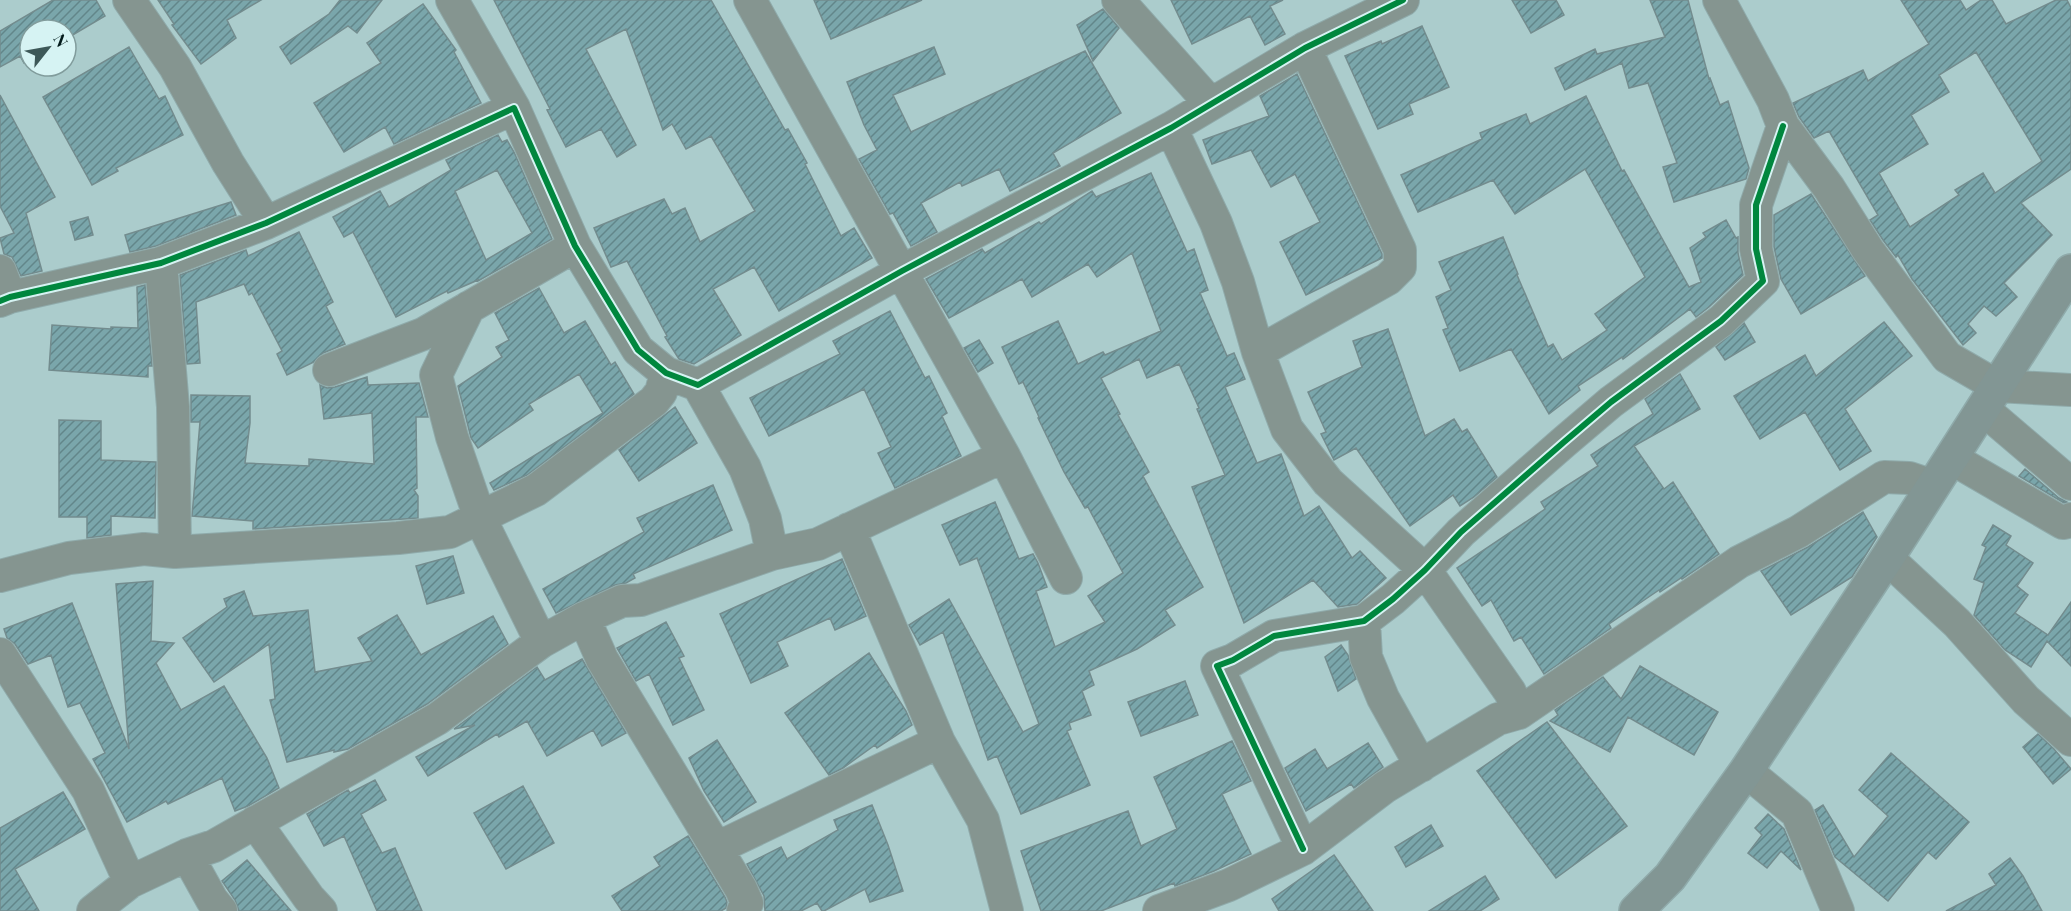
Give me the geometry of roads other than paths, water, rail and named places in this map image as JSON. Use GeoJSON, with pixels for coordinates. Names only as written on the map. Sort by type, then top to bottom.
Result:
{"type":"FeatureCollection","features":[{"type":"Feature","properties":{"kind":"main road"},"geometry":{"type":"LineString","coordinates":[[1647,907],[1746,771],[1952,458],[2071,271]]}},
{"type":"Feature","properties":{"kind":"street"},"geometry":{"type":"LineString","coordinates":[[129,0],[175,67],[228,163],[266,223]]}},
{"type":"Feature","properties":{"kind":"street"},"geometry":{"type":"LineString","coordinates":[[452,0],[514,108],[575,246],[638,350],[666,373],[698,385],[745,468],[765,519],[772,554]]}},
{"type":"Feature","properties":{"kind":"street"},"geometry":{"type":"LineString","coordinates":[[750,0],[1004,456],[1066,578]]}},
{"type":"Feature","properties":{"kind":"street"},"geometry":{"type":"LineString","coordinates":[[1118,0],[1210,103]]}},
{"type":"Feature","properties":{"kind":"street"},"geometry":{"type":"LineString","coordinates":[[698,385],[902,271],[1171,128],[1305,48],[1403,0]]}},
{"type":"Feature","properties":{"kind":"street"},"geometry":{"type":"LineString","coordinates":[[1719,0],[1773,99],[1783,126],[1829,188],[1868,250],[1947,357],[1990,398],[2025,445],[2071,484]]}},
{"type":"Feature","properties":{"kind":"street"},"geometry":{"type":"LineString","coordinates":[[1258,352],[1388,279],[1400,267],[1400,250],[1305,48]]}},
{"type":"Feature","properties":{"kind":"street"},"geometry":{"type":"LineString","coordinates":[[3,290],[161,263],[266,223],[514,108]]}},
{"type":"Feature","properties":{"kind":"street"},"geometry":{"type":"LineString","coordinates":[[1303,849],[1217,666],[1233,660],[1274,636],[1364,621],[1393,599],[1425,570],[1461,532],[1564,442],[1611,402],[1721,321],[1763,281],[1756,249],[1756,205],[1783,126]]}},
{"type":"Feature","properties":{"kind":"street"},"geometry":{"type":"LineString","coordinates":[[1171,128],[1216,223],[1238,282],[1258,352],[1287,429],[1328,482],[1425,570],[1510,692],[1519,713]]}},
{"type":"Feature","properties":{"kind":"street"},"geometry":{"type":"LineString","coordinates":[[329,370],[423,334],[575,246]]}},
{"type":"Feature","properties":{"kind":"street"},"geometry":{"type":"LineString","coordinates":[[161,263],[173,406],[176,552]]}},
{"type":"Feature","properties":{"kind":"street"},"geometry":{"type":"LineString","coordinates":[[469,308],[436,375],[452,437],[480,518],[541,642]]}},
{"type":"Feature","properties":{"kind":"street"},"geometry":{"type":"LineString","coordinates":[[0,576],[69,558],[144,549],[176,552],[398,538],[450,532],[536,490],[654,401],[661,392],[666,373]]}},
{"type":"Feature","properties":{"kind":"street"},"geometry":{"type":"LineString","coordinates":[[1990,398],[2071,390]]}},
{"type":"Feature","properties":{"kind":"street"},"geometry":{"type":"LineString","coordinates":[[1996,484],[2025,445]]}},
{"type":"Feature","properties":{"kind":"street"},"geometry":{"type":"LineString","coordinates":[[93,911],[130,882],[187,855],[214,846],[437,719],[541,642],[584,618],[622,601],[642,600],[772,554],[818,544],[1004,456]]}},
{"type":"Feature","properties":{"kind":"street"},"geometry":{"type":"LineString","coordinates":[[1952,458],[2063,523],[2071,519]]}},
{"type":"Feature","properties":{"kind":"street"},"geometry":{"type":"LineString","coordinates":[[1159,911],[1229,885],[1303,849],[1385,787],[1498,719],[1519,713],[1739,562],[1797,532],[1884,477],[1910,478],[1933,486]]}},
{"type":"Feature","properties":{"kind":"street"},"geometry":{"type":"LineString","coordinates":[[849,529],[939,742],[983,819],[1007,911]]}},
{"type":"Feature","properties":{"kind":"street"},"geometry":{"type":"LineString","coordinates":[[1887,558],[1957,623],[2025,700],[2071,740]]}},
{"type":"Feature","properties":{"kind":"street"},"geometry":{"type":"LineString","coordinates":[[584,618],[602,659],[717,848],[747,903],[743,911]]}},
{"type":"Feature","properties":{"kind":"street"},"geometry":{"type":"LineString","coordinates":[[1364,621],[1366,657],[1383,698],[1421,765]]}},
{"type":"Feature","properties":{"kind":"street"},"geometry":{"type":"LineString","coordinates":[[0,654],[88,790],[130,882]]}},
{"type":"Feature","properties":{"kind":"street"},"geometry":{"type":"LineString","coordinates":[[717,848],[939,742]]}},
{"type":"Feature","properties":{"kind":"street"},"geometry":{"type":"LineString","coordinates":[[1746,771],[1797,813],[1838,911]]}},
{"type":"Feature","properties":{"kind":"street"},"geometry":{"type":"LineString","coordinates":[[255,822],[309,898],[321,911]]}},
{"type":"Feature","properties":{"kind":"street"},"geometry":{"type":"LineString","coordinates":[[187,855],[212,900],[221,911]]}}]}
